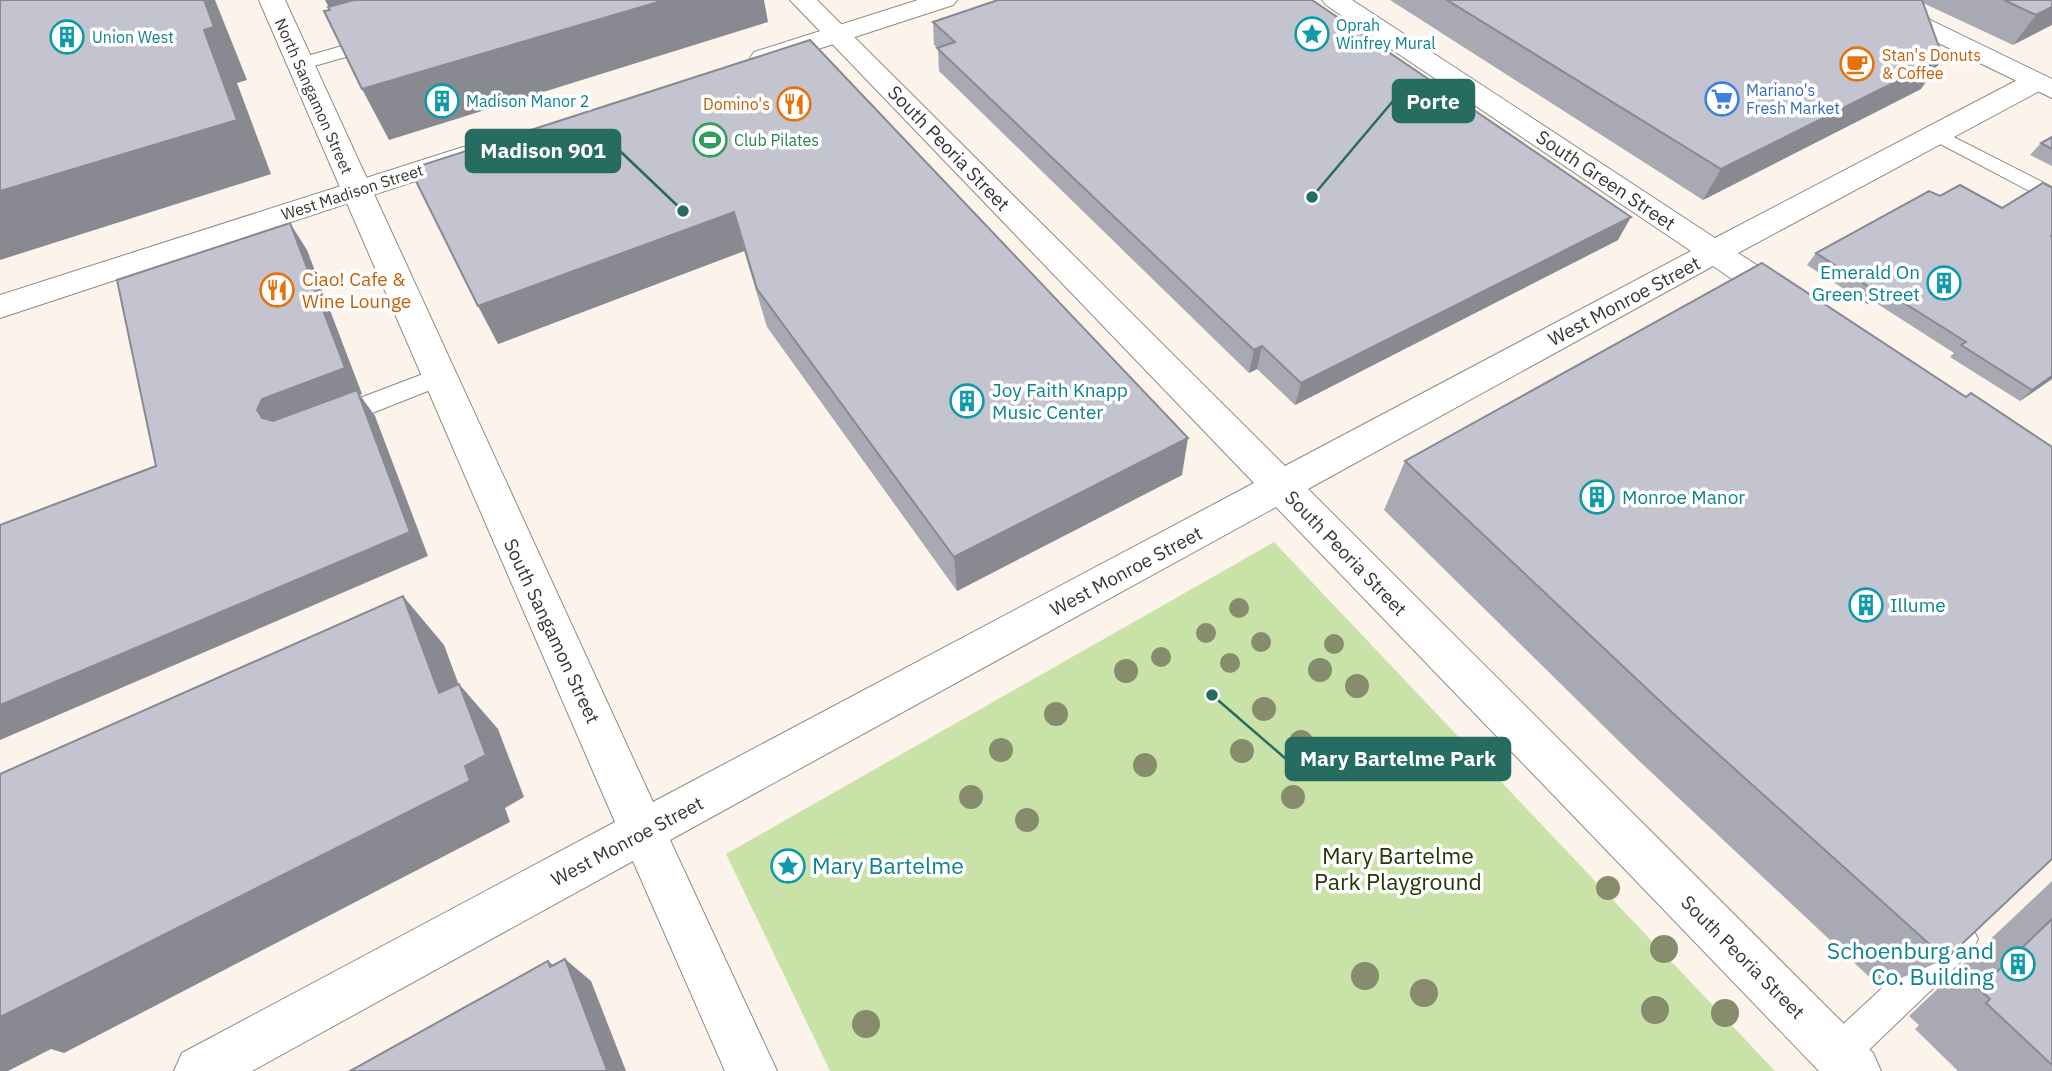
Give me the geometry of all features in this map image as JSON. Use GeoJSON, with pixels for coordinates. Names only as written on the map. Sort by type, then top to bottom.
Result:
{"type":"FeatureCollection","features":[{"type":"Feature","properties":{"kind":"street","name":"North Sangamon Street"},"geometry":{"type":"LineString","coordinates":[[272,0],[356,191]]}},
{"type":"Feature","properties":{"kind":"street","name":"South Peoria Street"},"geometry":{"type":"LineString","coordinates":[[803,0],[1846,1063]]}},
{"type":"Feature","properties":{"kind":"street"},"geometry":{"type":"LineString","coordinates":[[740,65],[944,0]]}},
{"type":"Feature","properties":{"kind":"street","name":"South Green Street"},"geometry":{"type":"LineString","coordinates":[[1335,0],[1816,320]]}},
{"type":"Feature","properties":{"kind":"street"},"geometry":{"type":"LineString","coordinates":[[1869,0],[2046,81]]}},
{"type":"Feature","properties":{"kind":"street","name":"West Monroe Street"},"geometry":{"type":"LineString","coordinates":[[200,1071],[1714,252],[1936,134],[2046,81]]}},
{"type":"Feature","properties":{"kind":"street","name":"West Madison Street"},"geometry":{"type":"LineString","coordinates":[[0,307],[483,150]]}},
{"type":"Feature","properties":{"kind":"street","name":"South Sangamon Street"},"geometry":{"type":"LineString","coordinates":[[356,191],[751,1071]]}},
{"type":"Feature","properties":{"kind":"lane"},"geometry":{"type":"LineString","coordinates":[[300,64],[395,37]]}},
{"type":"Feature","properties":{"kind":"lane"},"geometry":{"type":"LineString","coordinates":[[1936,134],[2052,196]]}},
{"type":"Feature","properties":{"kind":"lane"},"geometry":{"type":"LineString","coordinates":[[305,429],[439,377]]}},
{"type":"Feature","properties":{"kind":"lane"},"geometry":{"type":"LineString","coordinates":[[1846,1063],[1984,918]]}},
{"type":"Feature","properties":{"kind":"green space","name":"Mary Bartelme Park Playground"},"geometry":{"type":"Polygon","coordinates":[[[1274,542],[1775,1071],[830,1071],[726,854],[1274,542]]]}},
{"type":"Feature","properties":{"kind":"building"},"geometry":{"type":"Polygon","coordinates":[[[0,0],[204,0],[214,27],[204,30],[237,120],[0,191],[0,0]]]}},
{"type":"Feature","properties":{"kind":"building"},"geometry":{"type":"Polygon","coordinates":[[[354,0],[665,0],[362,89],[324,11],[330,10],[328,7],[354,0]]]}},
{"type":"Feature","properties":{"kind":"building"},"geometry":{"type":"Polygon","coordinates":[[[998,0],[1312,0],[1631,217],[1301,383],[1262,346],[1254,350],[937,48],[955,42],[933,22],[998,0]]]}},
{"type":"Feature","properties":{"kind":"building","name":"Mariano's Fresh Market"},"geometry":{"type":"Polygon","coordinates":[[[1447,0],[1922,0],[1943,58],[1721,169],[1447,0]]]}},
{"type":"Feature","properties":{"kind":"building"},"geometry":{"type":"Polygon","coordinates":[[[2004,0],[2052,0],[2052,7],[2036,15],[2004,0]]]}},
{"type":"Feature","properties":{"kind":"building"},"geometry":{"type":"Polygon","coordinates":[[[810,40],[1188,438],[954,557],[757,289],[734,212],[478,306],[410,169],[810,40]]]}},
{"type":"Feature","properties":{"kind":"building"},"geometry":{"type":"Polygon","coordinates":[[[2052,137],[2052,149],[2041,143],[2052,137]]]}},
{"type":"Feature","properties":{"kind":"building","name":"Emerald On Green Street"},"geometry":{"type":"Polygon","coordinates":[[[2043,183],[2052,188],[2052,376],[2032,390],[1961,345],[1966,342],[1882,289],[1877,292],[1816,253],[1929,191],[1940,196],[1960,185],[2002,208],[2043,183]]]}},
{"type":"Feature","properties":{"kind":"building"},"geometry":{"type":"Polygon","coordinates":[[[290,223],[345,368],[262,399],[257,410],[262,418],[273,421],[357,390],[410,532],[0,705],[0,525],[156,466],[117,280],[290,223]]]}},
{"type":"Feature","properties":{"kind":"building"},"geometry":{"type":"Polygon","coordinates":[[[1762,263],[1966,397],[1971,393],[2052,447],[2052,859],[1946,959],[1678,718],[1405,461],[1762,263]]]}},
{"type":"Feature","properties":{"kind":"building"},"geometry":{"type":"Polygon","coordinates":[[[403,596],[439,693],[459,684],[486,755],[465,766],[470,781],[0,1017],[0,774],[403,596]]]}},
{"type":"Feature","properties":{"kind":"building"},"geometry":{"type":"Polygon","coordinates":[[[2052,919],[2052,1065],[1986,1003],[1990,999],[1979,989],[2052,919]]]}},
{"type":"Feature","properties":{"kind":"building"},"geometry":{"type":"Polygon","coordinates":[[[565,959],[606,1071],[350,1071],[548,961],[550,967],[565,959]]]}},
{"type":"Feature","properties":{"kind":"place","name":"Oprah Winfrey Mural"},"geometry":{"type":"Point","coordinates":[1312,34]}},
{"type":"Feature","properties":{"kind":"place","name":"Union West"},"geometry":{"type":"Point","coordinates":[67,37]}},
{"type":"Feature","properties":{"kind":"place","name":"Stan's Donuts & Coffee"},"geometry":{"type":"Point","coordinates":[1857,64]}},
{"type":"Feature","properties":{"kind":"place","name":"Mariano's Fresh Market"},"geometry":{"type":"Point","coordinates":[1722,99]}},
{"type":"Feature","properties":{"kind":"place","name":"Madison Manor 2"},"geometry":{"type":"Point","coordinates":[442,101]}},
{"type":"Feature","properties":{"kind":"place","name":"Domino's"},"geometry":{"type":"Point","coordinates":[794,104]}},
{"type":"Feature","properties":{"kind":"place","name":"Club Pilates"},"geometry":{"type":"Point","coordinates":[710,140]}},
{"type":"Feature","properties":{"kind":"place","name":"Porte"},"geometry":{"type":"Point","coordinates":[1312,197]}},
{"type":"Feature","properties":{"kind":"place","name":"Madison 901"},"geometry":{"type":"Point","coordinates":[683,211]}},
{"type":"Feature","properties":{"kind":"place","name":"Emerald On Green Street"},"geometry":{"type":"Point","coordinates":[1944,283]}},
{"type":"Feature","properties":{"kind":"place","name":"Ciao! Cafe & Wine Lounge"},"geometry":{"type":"Point","coordinates":[277,290]}},
{"type":"Feature","properties":{"kind":"place","name":"Joy Faith Knapp Music Center"},"geometry":{"type":"Point","coordinates":[967,401]}},
{"type":"Feature","properties":{"kind":"place","name":"Monroe Manor"},"geometry":{"type":"Point","coordinates":[1597,497]}},
{"type":"Feature","properties":{"kind":"place","name":"Illume"},"geometry":{"type":"Point","coordinates":[1866,605]}},
{"type":"Feature","properties":{"kind":"place","name":"Mary Bartelme Park"},"geometry":{"type":"Point","coordinates":[1212,695]}},
{"type":"Feature","properties":{"kind":"place","name":"Mary Bartelme"},"geometry":{"type":"Point","coordinates":[788,866]}},
{"type":"Feature","properties":{"kind":"place","name":"Schoenburg and Co. Building"},"geometry":{"type":"Point","coordinates":[2018,964]}}]}
